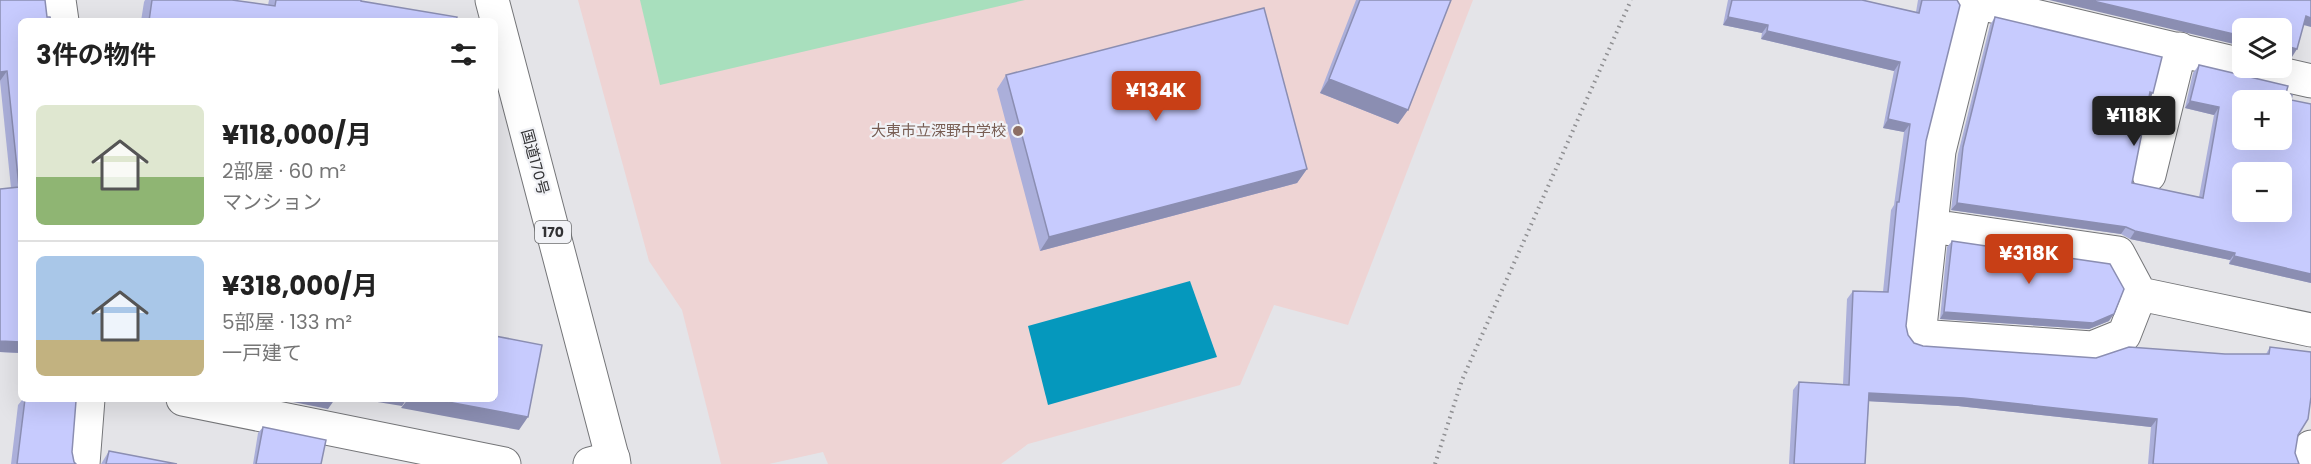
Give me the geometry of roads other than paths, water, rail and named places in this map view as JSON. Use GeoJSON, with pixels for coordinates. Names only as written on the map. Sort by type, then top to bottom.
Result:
{"type":"FeatureCollection","features":[{"type":"Feature","properties":{"kind":"main road"},"geometry":{"type":"LineString","coordinates":[[59,0],[62,18]]}},
{"type":"Feature","properties":{"kind":"main road","name":"国道170号"},"geometry":{"type":"LineString","coordinates":[[492,0],[496,18]]}},
{"type":"Feature","properties":{"kind":"main road"},"geometry":{"type":"LineString","coordinates":[[1931,226],[2118,253],[2140,294],[2124,335],[2092,348],[1920,336],[1931,226],[1940,151],[1972,1],[2232,62]]}},
{"type":"Feature","properties":{"kind":"main road","name":"国道170号"},"geometry":{"type":"LineString","coordinates":[[498,24],[606,462]]}},
{"type":"Feature","properties":{"kind":"main road"},"geometry":{"type":"LineString","coordinates":[[2149,175],[2180,49]]}},
{"type":"Feature","properties":{"kind":"main road"},"geometry":{"type":"LineString","coordinates":[[2292,77],[2311,81]]}},
{"type":"Feature","properties":{"kind":"main road"},"geometry":{"type":"LineString","coordinates":[[2140,294],[2311,330]]}},
{"type":"Feature","properties":{"kind":"main road"},"geometry":{"type":"LineString","coordinates":[[83,464],[88,402]]}},
{"type":"Feature","properties":{"kind":"main road"},"geometry":{"type":"LineString","coordinates":[[198,402],[504,464]]}},
{"type":"Feature","properties":{"kind":"main road"},"geometry":{"type":"LineString","coordinates":[[2308,464],[2311,447]]}},
{"type":"Feature","properties":{"kind":"water"},"geometry":{"type":"Polygon","coordinates":[[[1190,281],[1217,357],[1048,405],[1028,326],[1190,281]]]}},
{"type":"Feature","properties":{"kind":"place","name":"大東市立深野中学校"},"geometry":{"type":"Point","coordinates":[1018,131]}}]}
